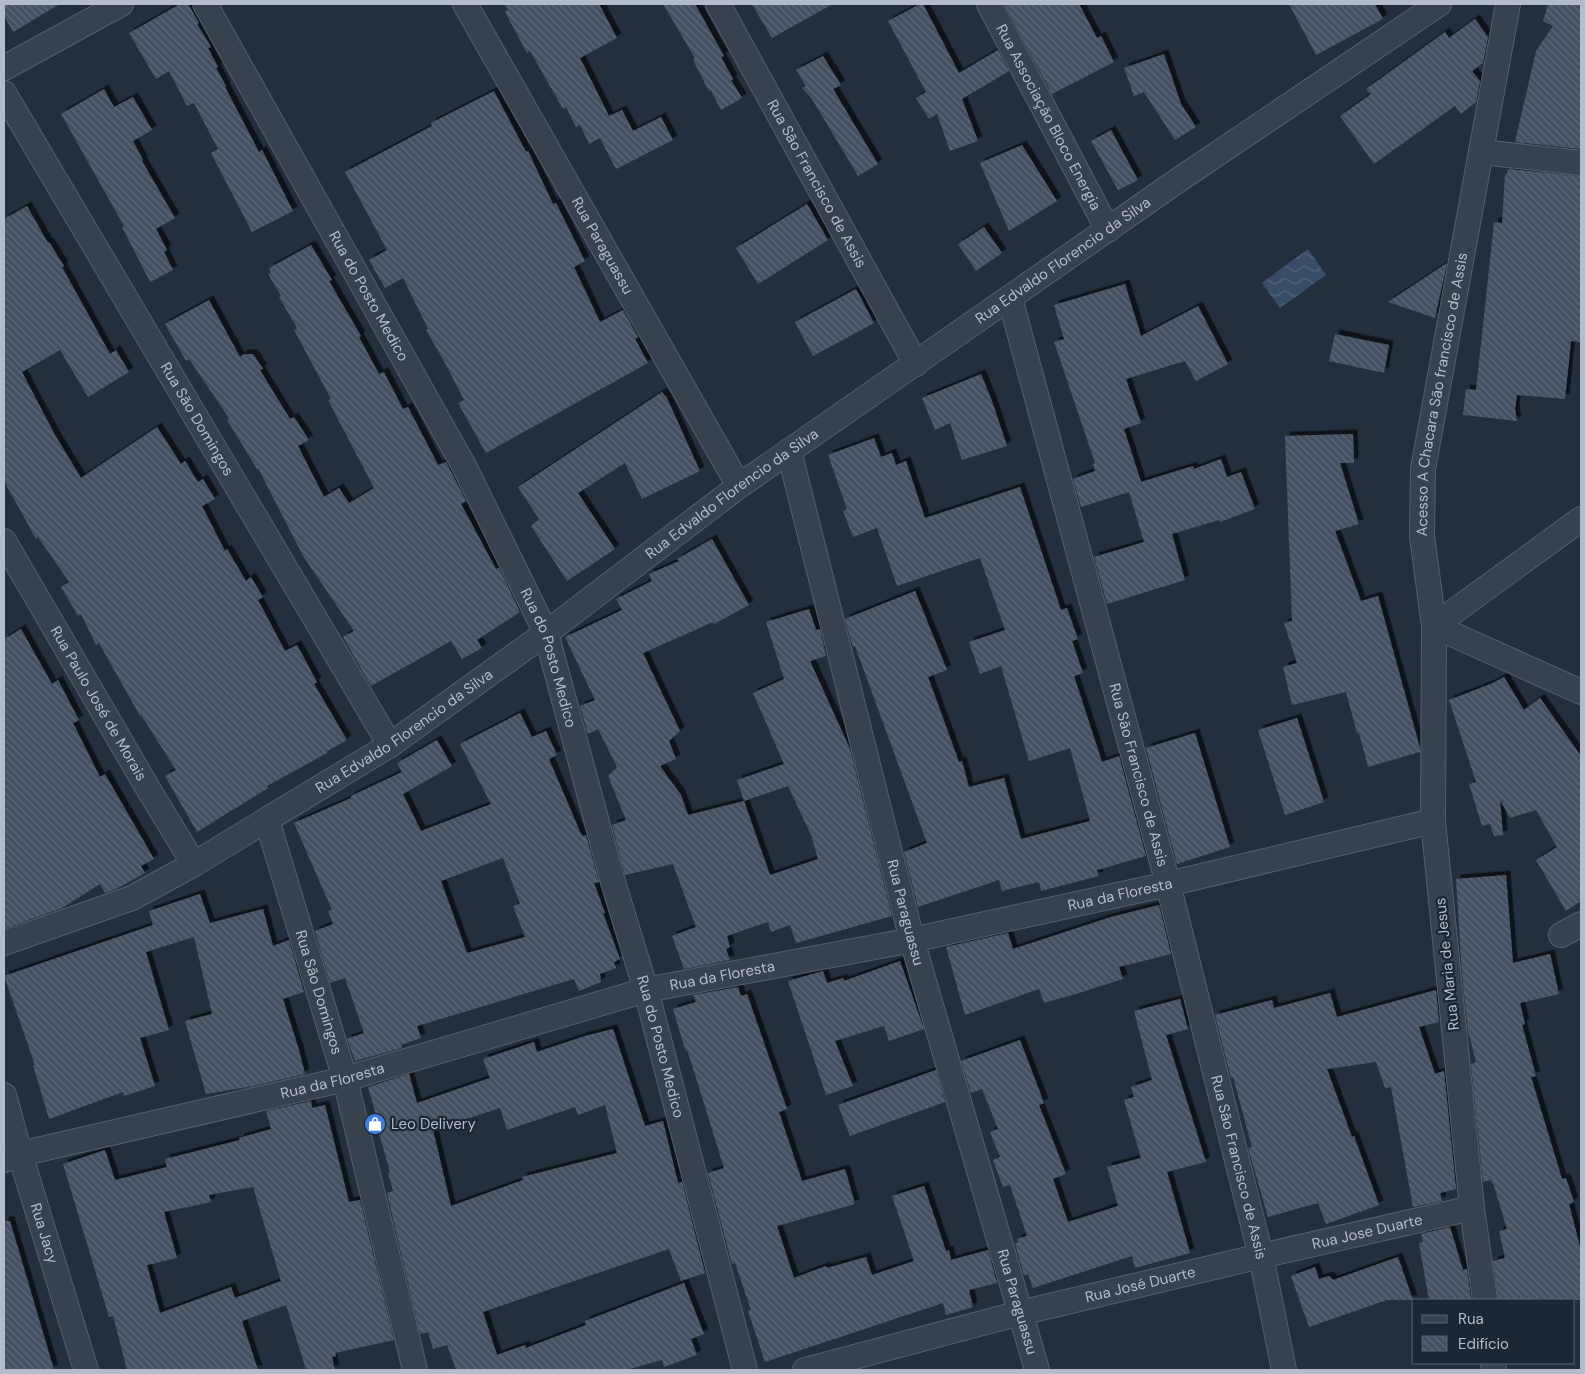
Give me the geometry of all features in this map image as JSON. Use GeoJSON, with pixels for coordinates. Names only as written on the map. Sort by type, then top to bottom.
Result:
{"type":"FeatureCollection","features":[{"type":"Feature","properties":{"kind":"street"},"geometry":{"type":"LineString","coordinates":[[4,68],[122,4]]}},
{"type":"Feature","properties":{"kind":"street","name":"Rua do Posto Medico"},"geometry":{"type":"LineString","coordinates":[[205,4],[464,466],[546,633],[613,882],[646,990],[745,1370]]}},
{"type":"Feature","properties":{"kind":"street","name":"Rua Paraguassu"},"geometry":{"type":"LineString","coordinates":[[465,4],[739,486]]}},
{"type":"Feature","properties":{"kind":"street","name":"Rua São Francisco de Assis"},"geometry":{"type":"LineString","coordinates":[[718,4],[916,364]]}},
{"type":"Feature","properties":{"kind":"street","name":"Rua Associação Bloco Energia"},"geometry":{"type":"LineString","coordinates":[[989,4],[1108,230]]}},
{"type":"Feature","properties":{"kind":"street","name":"Rua Edvaldo Florencio da Silva"},"geometry":{"type":"LineString","coordinates":[[4,943],[132,898],[194,864],[390,745],[546,633],[739,486],[1108,230],[1439,4]]}},
{"type":"Feature","properties":{"kind":"street","name":"Acesso A Chacara São francisco de Assis"},"geometry":{"type":"LineString","coordinates":[[1434,626],[1422,536],[1423,469],[1508,4]]}},
{"type":"Feature","properties":{"kind":"street","name":"Rua São Domingos"},"geometry":{"type":"LineString","coordinates":[[4,93],[390,745]]}},
{"type":"Feature","properties":{"kind":"street"},"geometry":{"type":"LineString","coordinates":[[1481,152],[1581,163]]}},
{"type":"Feature","properties":{"kind":"street","name":"Rua São Francisco de Assis"},"geometry":{"type":"LineString","coordinates":[[1010,298],[1168,884],[1261,1256],[1284,1370]]}},
{"type":"Feature","properties":{"kind":"street","name":"Rua Paraguassu"},"geometry":{"type":"LineString","coordinates":[[789,451],[912,940],[1036,1370]]}},
{"type":"Feature","properties":{"kind":"street"},"geometry":{"type":"LineString","coordinates":[[1581,519],[1434,626],[1581,692]]}},
{"type":"Feature","properties":{"kind":"street","name":"Rua Paulo José de Morais"},"geometry":{"type":"LineString","coordinates":[[4,541],[194,864]]}},
{"type":"Feature","properties":{"kind":"street","name":"Rua Maria de Jesus"},"geometry":{"type":"LineString","coordinates":[[1434,626],[1433,821],[1472,1208],[1485,1299]]}},
{"type":"Feature","properties":{"kind":"street","name":"Rua São Domingos"},"geometry":{"type":"LineString","coordinates":[[267,820],[345,1079],[415,1370]]}},
{"type":"Feature","properties":{"kind":"street","name":"Rua da Floresta"},"geometry":{"type":"LineString","coordinates":[[12,1157],[345,1079],[646,990],[912,940],[1168,884],[1433,821]]}},
{"type":"Feature","properties":{"kind":"street","name":"Rua Jacy"},"geometry":{"type":"LineString","coordinates":[[4,1096],[12,1157],[86,1370]]}},
{"type":"Feature","properties":{"kind":"street","name":"Rua Jose Duarte"},"geometry":{"type":"LineString","coordinates":[[1261,1256],[1472,1208]]}},
{"type":"Feature","properties":{"kind":"street","name":"Rua José Duarte"},"geometry":{"type":"LineString","coordinates":[[805,1370],[1020,1313],[1261,1256]]}},
{"type":"Feature","properties":{"kind":"water"},"geometry":{"type":"Polygon","coordinates":[[[1308,249],[1326,275],[1280,308],[1262,283],[1308,249]]]}},
{"type":"Feature","properties":{"kind":"building"},"geometry":{"type":"Polygon","coordinates":[[[4,4],[60,4],[13,32],[4,16],[4,4]]]}},
{"type":"Feature","properties":{"kind":"building"},"geometry":{"type":"Polygon","coordinates":[[[180,4],[188,4],[199,23],[197,24],[211,47],[208,48],[218,67],[216,68],[225,87],[259,152],[262,150],[293,211],[252,232],[211,153],[218,149],[194,103],[187,106],[169,71],[156,79],[129,33],[180,4]]]}},
{"type":"Feature","properties":{"kind":"building"},"geometry":{"type":"Polygon","coordinates":[[[504,4],[599,4],[617,38],[580,58],[609,116],[622,110],[633,131],[661,117],[673,140],[616,169],[600,138],[589,144],[580,125],[576,127],[566,107],[563,109],[530,51],[527,53],[505,12],[508,10],[504,4]]]}},
{"type":"Feature","properties":{"kind":"building"},"geometry":{"type":"Polygon","coordinates":[[[663,4],[695,4],[724,56],[721,57],[733,79],[731,80],[742,98],[721,110],[693,60],[695,58],[663,4]]]}},
{"type":"Feature","properties":{"kind":"building"},"geometry":{"type":"Polygon","coordinates":[[[752,4],[833,4],[772,38],[752,4]]]}},
{"type":"Feature","properties":{"kind":"building"},"geometry":{"type":"Polygon","coordinates":[[[923,4],[959,73],[998,50],[1009,71],[962,99],[978,141],[950,151],[937,114],[929,119],[916,98],[926,92],[888,21],[923,4]]]}},
{"type":"Feature","properties":{"kind":"building"},"geometry":{"type":"Polygon","coordinates":[[[1004,4],[1079,4],[1097,38],[1101,36],[1114,62],[1052,94],[1004,4]]]}},
{"type":"Feature","properties":{"kind":"building"},"geometry":{"type":"Polygon","coordinates":[[[1289,4],[1375,4],[1383,19],[1316,55],[1289,4]]]}},
{"type":"Feature","properties":{"kind":"building"},"geometry":{"type":"Polygon","coordinates":[[[1548,4],[1581,4],[1581,149],[1515,142],[1536,51],[1553,26],[1543,21],[1548,4]]]}},
{"type":"Feature","properties":{"kind":"building"},"geometry":{"type":"Polygon","coordinates":[[[1475,19],[1488,37],[1483,63],[1472,71],[1480,81],[1476,102],[1461,114],[1455,106],[1374,164],[1340,116],[1371,94],[1366,89],[1445,32],[1449,38],[1475,19]]]}},
{"type":"Feature","properties":{"kind":"building"},"geometry":{"type":"Polygon","coordinates":[[[1164,54],[1181,104],[1196,127],[1175,140],[1144,92],[1134,96],[1124,68],[1164,54]]]}},
{"type":"Feature","properties":{"kind":"building"},"geometry":{"type":"Polygon","coordinates":[[[823,56],[841,85],[833,89],[878,164],[858,176],[812,99],[802,88],[806,86],[796,70],[823,56]]]}},
{"type":"Feature","properties":{"kind":"building"},"geometry":{"type":"Polygon","coordinates":[[[104,89],[114,107],[133,97],[152,130],[133,141],[142,161],[175,218],[156,229],[167,250],[164,252],[173,270],[150,282],[122,227],[124,226],[61,114],[104,89]]]}},
{"type":"Feature","properties":{"kind":"building"},"geometry":{"type":"Polygon","coordinates":[[[494,91],[526,152],[528,151],[553,204],[556,203],[585,261],[574,267],[600,322],[623,310],[638,337],[635,339],[648,363],[486,453],[458,403],[464,400],[426,330],[428,329],[403,278],[385,288],[369,260],[387,250],[345,172],[432,126],[431,123],[494,91]]]}},
{"type":"Feature","properties":{"kind":"building"},"geometry":{"type":"Polygon","coordinates":[[[1111,130],[1138,180],[1118,190],[1091,141],[1111,130]]]}},
{"type":"Feature","properties":{"kind":"building"},"geometry":{"type":"Polygon","coordinates":[[[1022,145],[1057,201],[1009,231],[980,163],[1022,145]]]}},
{"type":"Feature","properties":{"kind":"building"},"geometry":{"type":"Polygon","coordinates":[[[1508,169],[1581,176],[1581,342],[1571,341],[1565,399],[1517,395],[1515,409],[1517,421],[1463,415],[1466,389],[1476,390],[1494,222],[1502,223],[1505,174],[1507,174],[1508,169]]]}},
{"type":"Feature","properties":{"kind":"building"},"geometry":{"type":"Polygon","coordinates":[[[807,204],[828,240],[758,284],[736,248],[807,204]]]}},
{"type":"Feature","properties":{"kind":"building"},"geometry":{"type":"Polygon","coordinates":[[[27,206],[48,243],[64,266],[62,267],[110,354],[116,350],[129,372],[88,397],[60,350],[22,372],[55,435],[81,478],[157,427],[181,464],[185,461],[198,482],[203,479],[215,499],[202,506],[225,551],[227,549],[246,581],[251,577],[263,597],[258,600],[285,651],[297,645],[317,682],[314,684],[347,740],[267,786],[268,788],[197,832],[165,776],[176,770],[140,716],[99,643],[96,645],[81,614],[78,616],[61,587],[69,582],[38,537],[36,539],[4,481],[4,219],[27,206]]]}},
{"type":"Feature","properties":{"kind":"building"},"geometry":{"type":"Polygon","coordinates":[[[984,227],[1002,253],[976,271],[958,244],[984,227]]]}},
{"type":"Feature","properties":{"kind":"building"},"geometry":{"type":"Polygon","coordinates":[[[311,245],[332,280],[329,281],[361,336],[359,337],[379,374],[384,372],[403,409],[408,407],[438,465],[446,462],[466,501],[461,504],[496,569],[499,568],[520,612],[477,640],[482,648],[462,659],[451,641],[371,686],[343,637],[354,631],[303,556],[258,468],[227,420],[229,418],[189,359],[186,361],[165,324],[209,300],[240,357],[244,354],[253,354],[263,369],[260,370],[290,419],[294,417],[309,440],[298,446],[324,497],[339,488],[349,503],[374,488],[328,400],[331,399],[294,330],[297,328],[268,274],[271,272],[269,268],[311,245]]]}},
{"type":"Feature","properties":{"kind":"building"},"geometry":{"type":"Polygon","coordinates":[[[1447,263],[1435,318],[1388,302],[1447,263]]]}},
{"type":"Feature","properties":{"kind":"building"},"geometry":{"type":"Polygon","coordinates":[[[1125,284],[1141,336],[1198,306],[1228,364],[1196,381],[1185,361],[1126,379],[1141,423],[1124,429],[1141,482],[1193,466],[1194,469],[1221,459],[1227,477],[1241,472],[1255,509],[1220,522],[1219,520],[1172,534],[1185,580],[1107,604],[1094,557],[1144,542],[1129,492],[1081,507],[1073,479],[1095,471],[1093,464],[1095,463],[1054,342],[1064,339],[1054,305],[1125,284]]]}},
{"type":"Feature","properties":{"kind":"building"},"geometry":{"type":"Polygon","coordinates":[[[856,289],[874,323],[813,356],[795,322],[856,289]]]}},
{"type":"Feature","properties":{"kind":"building"},"geometry":{"type":"Polygon","coordinates":[[[1335,334],[1389,345],[1384,373],[1329,361],[1335,334]]]}},
{"type":"Feature","properties":{"kind":"building"},"geometry":{"type":"Polygon","coordinates":[[[981,374],[1007,446],[962,460],[950,423],[935,430],[922,398],[981,374]]]}},
{"type":"Feature","properties":{"kind":"building"},"geometry":{"type":"Polygon","coordinates":[[[662,392],[666,396],[700,471],[642,499],[625,463],[578,493],[615,549],[567,581],[531,526],[539,519],[518,487],[662,392]]]}},
{"type":"Feature","properties":{"kind":"building"},"geometry":{"type":"Polygon","coordinates":[[[1353,434],[1354,463],[1340,463],[1359,524],[1335,531],[1361,601],[1378,596],[1420,748],[1420,752],[1368,767],[1346,692],[1292,705],[1283,667],[1297,663],[1284,623],[1292,621],[1285,436],[1353,434]]]}},
{"type":"Feature","properties":{"kind":"building"},"geometry":{"type":"Polygon","coordinates":[[[874,438],[881,457],[892,453],[896,465],[906,461],[925,518],[1020,487],[1061,610],[1067,608],[1078,639],[1072,641],[1083,673],[1074,676],[1102,762],[1119,756],[1146,856],[1097,870],[1099,876],[1041,891],[1039,882],[1002,891],[999,880],[918,907],[904,852],[927,843],[855,646],[853,647],[845,619],[915,591],[947,670],[928,677],[959,762],[962,761],[969,787],[1004,778],[1021,839],[1090,821],[1070,748],[1029,761],[1001,666],[980,674],[969,642],[1005,630],[980,558],[897,586],[877,528],[853,537],[843,511],[847,509],[828,455],[874,438]]]}},
{"type":"Feature","properties":{"kind":"building"},"geometry":{"type":"Polygon","coordinates":[[[712,539],[749,605],[714,624],[713,622],[643,653],[680,731],[669,741],[676,759],[660,766],[681,795],[688,815],[744,801],[737,780],[784,764],[753,693],[784,679],[766,622],[809,609],[816,630],[820,629],[826,656],[810,661],[850,749],[892,916],[796,943],[790,925],[771,932],[768,922],[727,936],[730,947],[726,949],[730,960],[684,969],[672,936],[696,927],[673,864],[625,875],[612,825],[626,820],[608,776],[617,767],[598,729],[588,734],[580,706],[595,700],[565,637],[622,610],[616,599],[652,581],[649,574],[679,561],[677,559],[712,539]],[[788,786],[744,801],[770,875],[818,859],[811,835],[788,786]]]}},
{"type":"Feature","properties":{"kind":"building"},"geometry":{"type":"Polygon","coordinates":[[[21,629],[52,684],[58,680],[79,720],[73,723],[100,777],[105,774],[154,859],[141,866],[145,873],[118,888],[105,893],[100,884],[62,908],[4,929],[4,639],[21,629]]]}},
{"type":"Feature","properties":{"kind":"building"},"geometry":{"type":"Polygon","coordinates":[[[1504,677],[1524,710],[1540,698],[1581,756],[1581,901],[1566,911],[1536,860],[1557,847],[1536,810],[1510,818],[1500,800],[1503,835],[1494,836],[1490,824],[1482,826],[1469,784],[1476,782],[1449,700],[1504,677]]]}},
{"type":"Feature","properties":{"kind":"building"},"geometry":{"type":"Polygon","coordinates":[[[520,713],[532,737],[546,731],[557,755],[549,759],[581,834],[583,836],[586,835],[599,882],[594,883],[620,959],[614,962],[616,968],[600,974],[601,982],[579,991],[574,979],[417,1026],[421,1038],[401,1045],[402,1048],[355,1061],[347,1039],[364,1033],[345,978],[330,983],[315,931],[333,924],[328,911],[332,910],[294,823],[351,798],[351,796],[402,772],[397,763],[437,740],[452,766],[403,794],[421,831],[491,804],[460,744],[520,713]],[[503,858],[441,881],[467,953],[525,937],[513,906],[520,904],[503,858]]]}},
{"type":"Feature","properties":{"kind":"building"},"geometry":{"type":"Polygon","coordinates":[[[1297,718],[1324,802],[1285,815],[1258,730],[1297,718]]]}},
{"type":"Feature","properties":{"kind":"building"},"geometry":{"type":"Polygon","coordinates":[[[1195,733],[1230,847],[1177,864],[1146,748],[1195,733]]]}},
{"type":"Feature","properties":{"kind":"building"},"geometry":{"type":"Polygon","coordinates":[[[1506,875],[1513,963],[1550,954],[1559,994],[1520,1003],[1525,1024],[1522,1025],[1536,1076],[1531,1077],[1562,1179],[1566,1178],[1574,1202],[1569,1204],[1581,1251],[1581,1300],[1498,1299],[1493,1261],[1505,1258],[1499,1231],[1507,1229],[1493,1183],[1491,1180],[1483,1182],[1471,1064],[1476,1062],[1468,1031],[1456,879],[1506,875]]]}},
{"type":"Feature","properties":{"kind":"building"},"geometry":{"type":"Polygon","coordinates":[[[200,894],[210,923],[263,909],[273,946],[289,940],[304,992],[283,999],[305,1074],[254,1086],[206,1094],[185,1021],[212,1014],[194,937],[146,952],[169,1030],[140,1038],[155,1086],[124,1096],[123,1092],[49,1119],[33,1065],[35,1065],[4,976],[153,925],[149,911],[200,894]]]}},
{"type":"Feature","properties":{"kind":"building"},"geometry":{"type":"Polygon","coordinates":[[[1159,905],[1171,954],[1119,967],[1123,979],[1076,994],[1044,1003],[1039,989],[965,1015],[946,947],[1008,933],[1013,949],[1111,917],[1159,905]]]}},
{"type":"Feature","properties":{"kind":"building"},"geometry":{"type":"Polygon","coordinates":[[[900,961],[924,1029],[889,1041],[884,1026],[835,1041],[853,1086],[826,1095],[788,981],[823,971],[827,983],[843,978],[844,981],[900,961]]]}},
{"type":"Feature","properties":{"kind":"building"},"geometry":{"type":"Polygon","coordinates":[[[738,987],[741,996],[747,994],[787,1109],[779,1112],[802,1181],[845,1169],[855,1204],[777,1226],[794,1278],[826,1266],[827,1268],[866,1257],[872,1275],[914,1261],[892,1196],[924,1186],[946,1251],[949,1250],[951,1260],[988,1250],[997,1283],[969,1290],[973,1307],[946,1315],[943,1303],[765,1362],[748,1311],[751,1310],[735,1263],[732,1264],[708,1173],[724,1168],[673,1009],[696,1002],[693,995],[738,987]]]}},
{"type":"Feature","properties":{"kind":"building"},"geometry":{"type":"Polygon","coordinates":[[[1436,990],[1439,1022],[1419,1027],[1435,1074],[1444,1071],[1456,1189],[1440,1193],[1442,1201],[1413,1207],[1391,1087],[1385,1088],[1376,1062],[1327,1069],[1379,1205],[1326,1224],[1318,1203],[1268,1217],[1248,1148],[1252,1147],[1233,1077],[1231,1078],[1215,1015],[1272,1000],[1274,1008],[1330,993],[1337,1017],[1436,990]]]}},
{"type":"Feature","properties":{"kind":"building"},"geometry":{"type":"Polygon","coordinates":[[[1180,999],[1188,1029],[1166,1035],[1206,1162],[1167,1172],[1190,1253],[1135,1268],[1132,1256],[1033,1288],[1028,1274],[1024,1276],[1015,1243],[1018,1243],[1017,1239],[1027,1236],[1010,1185],[1003,1187],[993,1160],[1000,1157],[990,1132],[998,1129],[982,1089],[971,1093],[961,1061],[1020,1040],[1044,1103],[1039,1105],[1066,1174],[1053,1179],[1068,1222],[1118,1206],[1107,1167],[1141,1158],[1124,1100],[1134,1097],[1131,1087],[1152,1080],[1134,1011],[1180,999]]]}},
{"type":"Feature","properties":{"kind":"building"},"geometry":{"type":"Polygon","coordinates":[[[613,1029],[645,1126],[663,1121],[678,1183],[682,1182],[705,1273],[681,1281],[669,1249],[483,1312],[497,1355],[525,1345],[526,1348],[586,1325],[585,1321],[684,1283],[704,1334],[691,1339],[697,1355],[664,1367],[662,1360],[626,1370],[456,1370],[447,1345],[433,1349],[428,1332],[420,1334],[387,1193],[393,1191],[388,1173],[390,1172],[368,1087],[409,1074],[417,1103],[490,1078],[483,1059],[534,1042],[537,1052],[613,1029]],[[605,1105],[578,1115],[575,1107],[507,1130],[500,1108],[433,1130],[451,1206],[523,1180],[522,1177],[617,1153],[605,1105]]]}},
{"type":"Feature","properties":{"kind":"building"},"geometry":{"type":"Polygon","coordinates":[[[936,1070],[945,1102],[850,1136],[838,1105],[936,1070]]]}},
{"type":"Feature","properties":{"kind":"building"},"geometry":{"type":"Polygon","coordinates":[[[311,1101],[312,1108],[325,1105],[349,1202],[360,1200],[394,1340],[335,1353],[336,1356],[332,1357],[335,1370],[306,1370],[286,1305],[242,1321],[258,1370],[127,1370],[113,1316],[109,1317],[63,1164],[105,1150],[115,1180],[167,1167],[165,1159],[240,1140],[239,1138],[271,1129],[266,1111],[311,1101]],[[253,1187],[209,1195],[211,1202],[164,1212],[177,1258],[147,1265],[160,1313],[231,1287],[235,1298],[281,1281],[253,1187]]]}},
{"type":"Feature","properties":{"kind":"building"},"geometry":{"type":"Polygon","coordinates":[[[4,1221],[10,1221],[54,1370],[4,1370],[4,1221]]]}},
{"type":"Feature","properties":{"kind":"building"},"geometry":{"type":"Polygon","coordinates":[[[1450,1227],[1463,1270],[1467,1269],[1471,1299],[1429,1299],[1419,1243],[1423,1242],[1421,1234],[1450,1227]]]}},
{"type":"Feature","properties":{"kind":"building"},"geometry":{"type":"Polygon","coordinates":[[[1398,1257],[1413,1299],[1387,1300],[1309,1327],[1291,1276],[1315,1267],[1319,1279],[1329,1276],[1333,1280],[1398,1257]]]}},
{"type":"Feature","properties":{"kind":"place","name":"Leo Delivery"},"geometry":{"type":"Point","coordinates":[375,1124]}}]}
